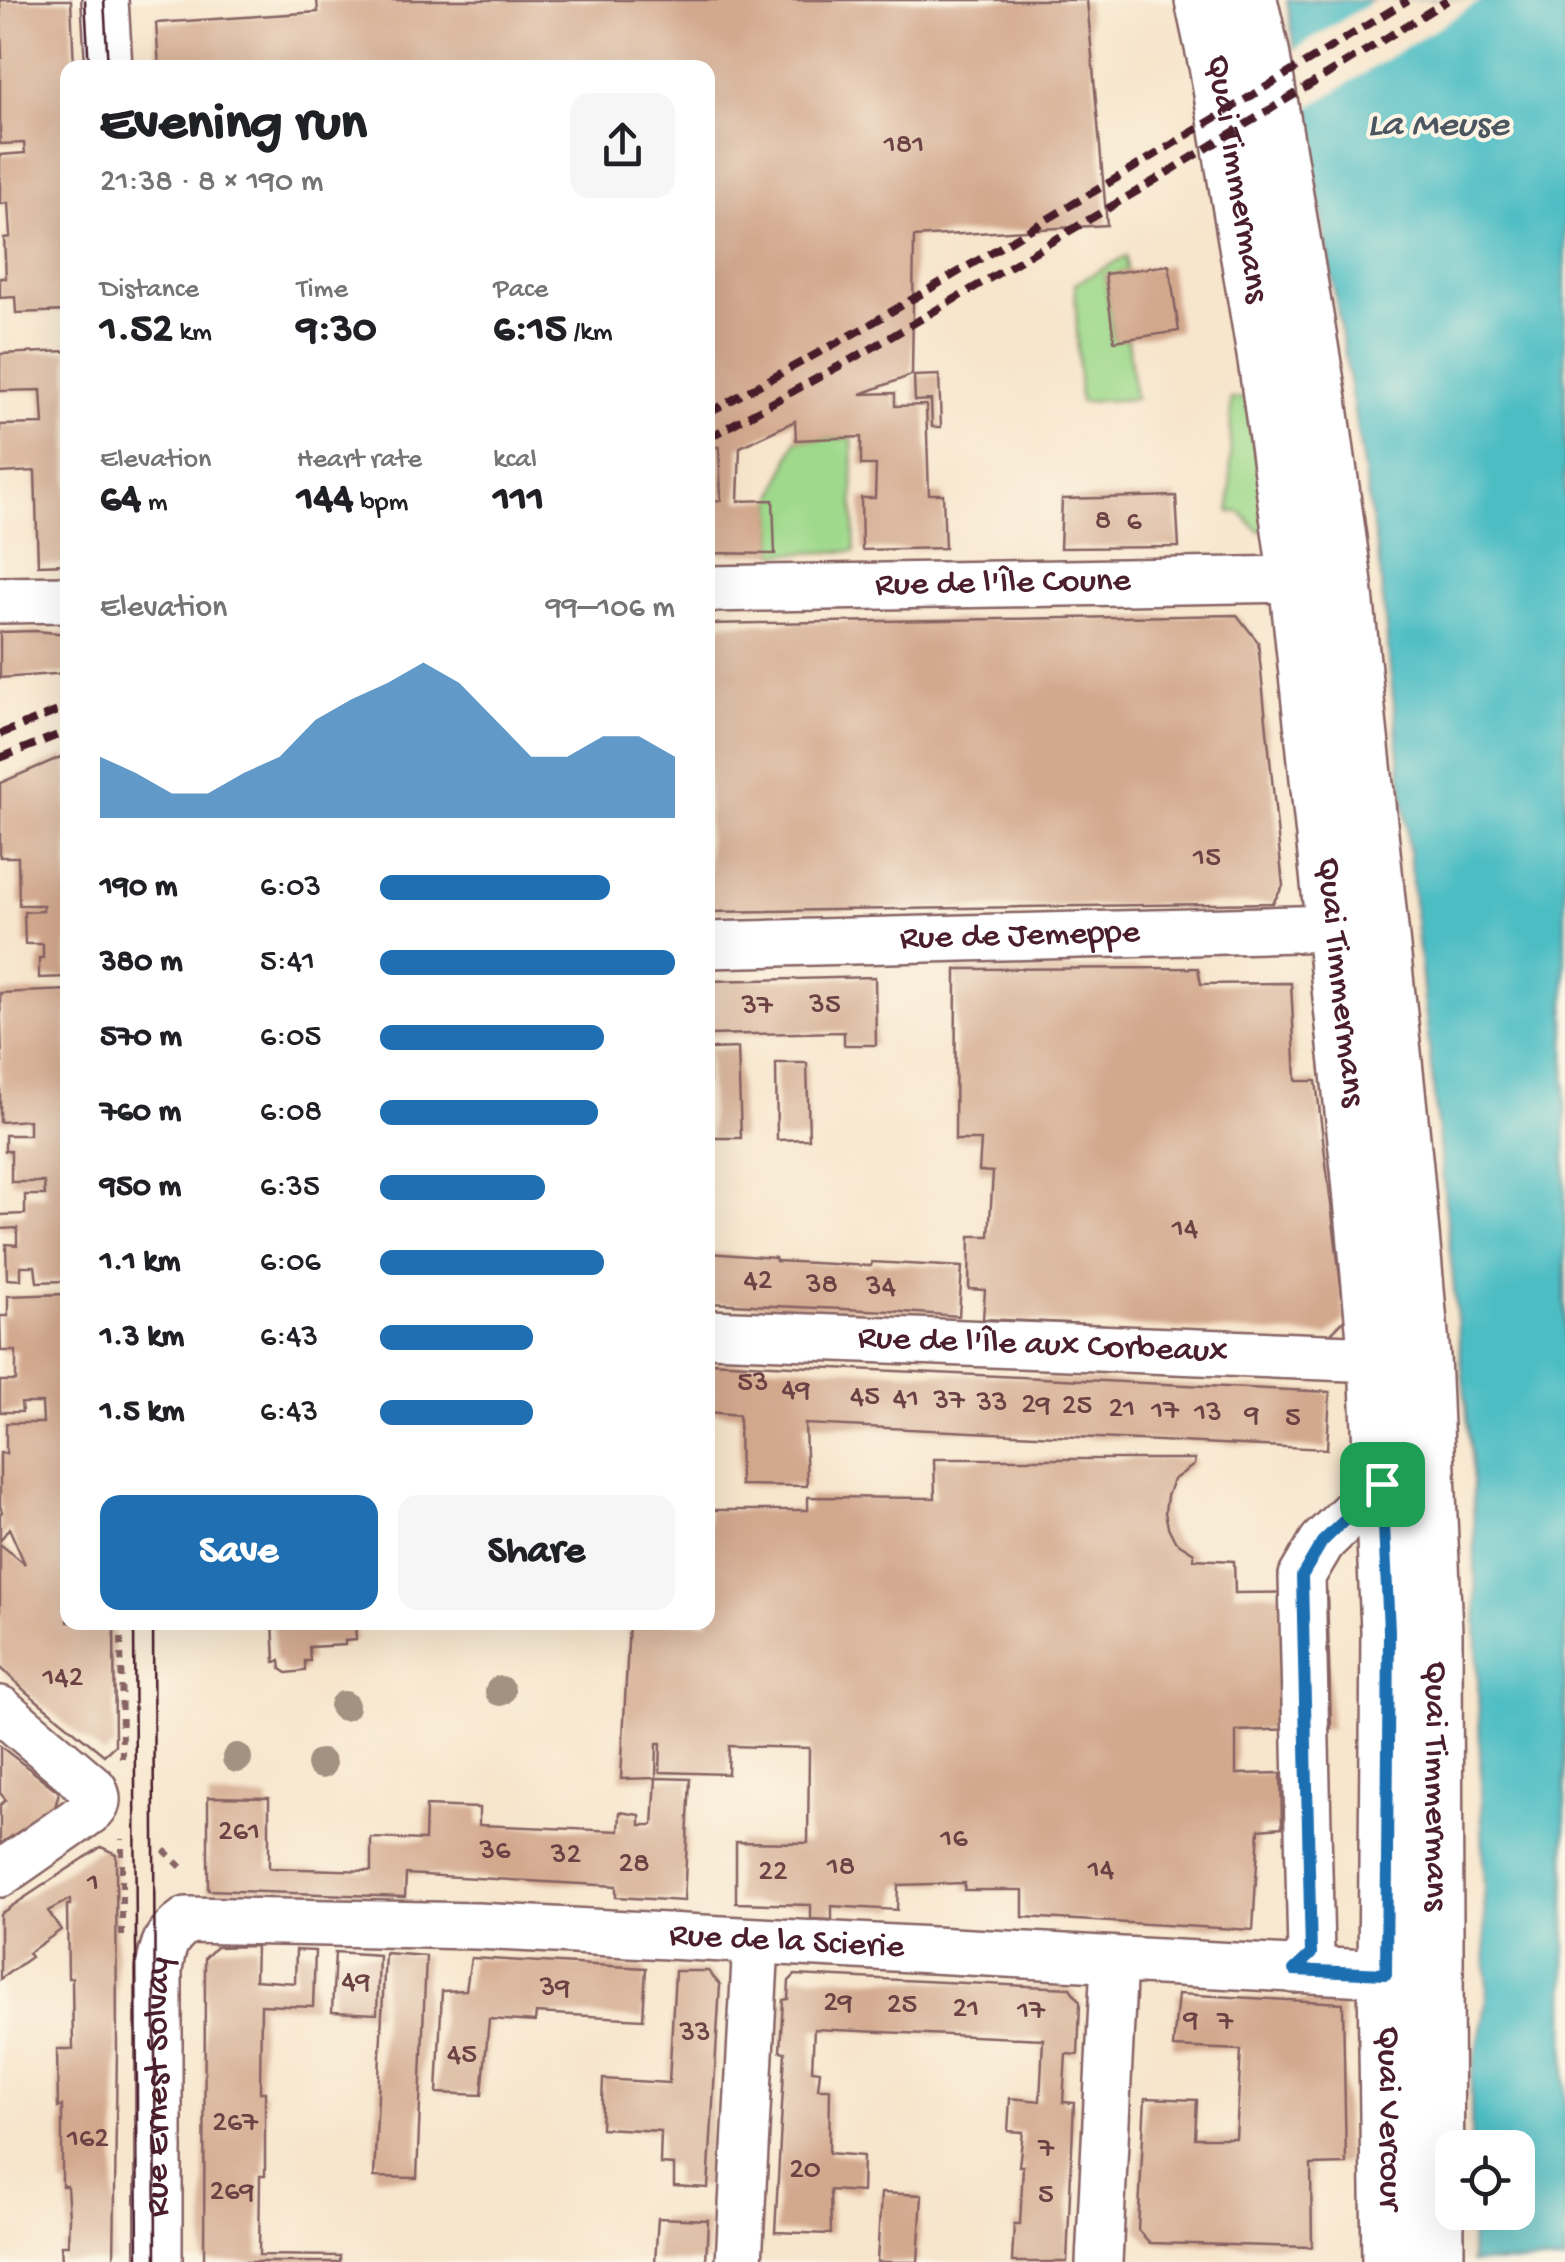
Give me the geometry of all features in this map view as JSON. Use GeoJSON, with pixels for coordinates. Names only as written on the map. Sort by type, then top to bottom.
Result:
{"type":"FeatureCollection","features":[{"type":"Feature","properties":{"kind":"main road","name":"Quai Timmermans"},"geometry":{"type":"LineString","coordinates":[[1202,0],[1218,70],[1266,360],[1297,579],[1334,928],[1376,1359],[1410,1969]]}},
{"type":"Feature","properties":{"kind":"main road","name":"Quai Timmermans"},"geometry":{"type":"LineString","coordinates":[[1249,0],[1319,400],[1342,576],[1422,1358],[1434,1632],[1410,1969]]}},
{"type":"Feature","properties":{"kind":"main road","name":"Quai Vercour"},"geometry":{"type":"LineString","coordinates":[[1390,2262],[1410,1969]]}},
{"type":"Feature","properties":{"kind":"main road","name":"Quai Vercour"},"geometry":{"type":"LineString","coordinates":[[1410,1969],[1436,2262]]}},
{"type":"Feature","properties":{"kind":"street"},"geometry":{"type":"LineString","coordinates":[[105,0],[109,60]]}},
{"type":"Feature","properties":{"kind":"street","name":"Rue de l'Île Coune"},"geometry":{"type":"LineString","coordinates":[[715,588],[1297,579]]}},
{"type":"Feature","properties":{"kind":"street"},"geometry":{"type":"LineString","coordinates":[[0,600],[60,599]]}},
{"type":"Feature","properties":{"kind":"street","name":"Rue de Jemeppe"},"geometry":{"type":"LineString","coordinates":[[715,945],[1334,928]]}},
{"type":"Feature","properties":{"kind":"street","name":"Rue de l'Île aux Corbeaux"},"geometry":{"type":"LineString","coordinates":[[715,1333],[1376,1359]]}},
{"type":"Feature","properties":{"kind":"street"},"geometry":{"type":"LineString","coordinates":[[1294,1970],[1311,1954],[1302,1576],[1322,1542],[1382,1484]]}},
{"type":"Feature","properties":{"kind":"street"},"geometry":{"type":"LineString","coordinates":[[0,1710],[94,1788],[97,1796],[89,1812],[0,1874]]}},
{"type":"Feature","properties":{"kind":"street","name":"Rue de la Scierie"},"geometry":{"type":"LineString","coordinates":[[187,1920],[477,1926],[1294,1970],[1410,1969]]}},
{"type":"Feature","properties":{"kind":"street","name":"Rue Ernest Solvay"},"geometry":{"type":"LineString","coordinates":[[159,2262],[159,1970],[163,1946],[172,1931],[187,1920]]}},
{"type":"Feature","properties":{"kind":"street"},"geometry":{"type":"LineString","coordinates":[[739,2262],[756,1942]]}},
{"type":"Feature","properties":{"kind":"street"},"geometry":{"type":"LineString","coordinates":[[1098,2262],[1114,1961]]}},
{"type":"Feature","properties":{"kind":"path"},"geometry":{"type":"LineString","coordinates":[[164,1850],[186,1872]]}},
{"type":"Feature","properties":{"kind":"green space"},"geometry":{"type":"Polygon","coordinates":[[[1126,256],[1127,271],[1105,275],[1114,340],[1128,339],[1135,399],[1080,402],[1075,284],[1126,256]]]}},
{"type":"Feature","properties":{"kind":"green space"},"geometry":{"type":"Polygon","coordinates":[[[1252,398],[1267,528],[1259,531],[1240,512],[1230,512],[1231,399],[1252,398]]]}},
{"type":"Feature","properties":{"kind":"green space"},"geometry":{"type":"Polygon","coordinates":[[[852,438],[855,551],[775,554],[773,500],[796,440],[852,438]]]}},
{"type":"Feature","properties":{"kind":"water","name":"La Meuse"},"geometry":{"type":"Polygon","coordinates":[[[1287,0],[1565,0],[1565,2262],[1471,2262],[1471,2230],[1535,2230],[1535,2130],[1471,2130],[1471,2078],[1487,2001],[1472,1464],[1380,571],[1287,0]]]}},
{"type":"Feature","properties":{"kind":"pier"},"geometry":{"type":"Polygon","coordinates":[[[1374,0],[1482,0],[1302,112],[1291,52],[1374,0]]]}},
{"type":"Feature","properties":{"kind":"building"},"geometry":{"type":"Polygon","coordinates":[[[0,0],[71,0],[74,60],[60,60],[60,311],[16,313],[15,297],[0,298],[0,278],[6,278],[4,238],[10,237],[8,203],[0,204],[0,155],[25,153],[24,143],[0,144],[0,0]]]}},
{"type":"Feature","properties":{"kind":"building"},"geometry":{"type":"Polygon","coordinates":[[[317,0],[1087,0],[1107,225],[914,237],[912,375],[861,394],[895,393],[895,406],[926,405],[929,494],[943,494],[945,548],[862,550],[861,498],[875,498],[876,465],[861,465],[861,437],[796,440],[795,421],[740,447],[738,501],[773,500],[775,554],[715,553],[715,501],[721,500],[719,447],[715,447],[715,60],[158,60],[156,23],[318,12],[317,0]]]}},
{"type":"Feature","properties":{"kind":"building"},"geometry":{"type":"Polygon","coordinates":[[[1169,265],[1179,331],[1114,341],[1105,274],[1169,265]]]}},
{"type":"Feature","properties":{"kind":"building"},"geometry":{"type":"Polygon","coordinates":[[[60,351],[60,564],[38,565],[35,471],[0,473],[0,425],[43,424],[41,390],[0,391],[0,354],[60,351]]]}},
{"type":"Feature","properties":{"kind":"building"},"geometry":{"type":"Polygon","coordinates":[[[939,375],[941,427],[932,427],[931,400],[915,401],[914,376],[939,375]]]}},
{"type":"Feature","properties":{"kind":"building"},"geometry":{"type":"Polygon","coordinates":[[[1176,496],[1179,547],[1060,548],[1062,499],[1176,496]]]}},
{"type":"Feature","properties":{"kind":"building"},"geometry":{"type":"Polygon","coordinates":[[[1237,615],[1258,642],[1283,886],[1273,903],[715,912],[715,624],[1237,615]]]}},
{"type":"Feature","properties":{"kind":"building"},"geometry":{"type":"Polygon","coordinates":[[[0,632],[60,633],[60,674],[0,678],[0,632]]]}},
{"type":"Feature","properties":{"kind":"building"},"geometry":{"type":"Polygon","coordinates":[[[60,757],[60,977],[39,978],[43,944],[25,944],[24,912],[43,911],[43,905],[19,905],[18,857],[0,857],[0,783],[60,757]]]}},
{"type":"Feature","properties":{"kind":"building"},"geometry":{"type":"Polygon","coordinates":[[[1198,968],[1201,984],[1291,983],[1296,1081],[1316,1081],[1345,1319],[1328,1336],[983,1319],[985,1290],[969,1289],[970,1236],[989,1236],[993,1172],[979,1171],[981,1140],[955,1140],[956,969],[1198,968]]]}},
{"type":"Feature","properties":{"kind":"building"},"geometry":{"type":"Polygon","coordinates":[[[875,977],[876,1045],[844,1045],[844,1032],[715,1035],[715,981],[875,977]]]}},
{"type":"Feature","properties":{"kind":"building"},"geometry":{"type":"Polygon","coordinates":[[[60,990],[60,1281],[37,1282],[35,1266],[21,1266],[21,1280],[7,1279],[6,1244],[17,1245],[17,1228],[0,1229],[0,1215],[25,1214],[25,1195],[45,1195],[44,1182],[11,1182],[11,1151],[5,1151],[5,1135],[29,1135],[29,1120],[0,1122],[0,993],[60,990]]]}},
{"type":"Feature","properties":{"kind":"building"},"geometry":{"type":"Polygon","coordinates":[[[738,1048],[741,1138],[715,1138],[715,1049],[738,1048]]]}},
{"type":"Feature","properties":{"kind":"building"},"geometry":{"type":"Polygon","coordinates":[[[776,1063],[807,1063],[809,1139],[777,1140],[776,1063]]]}},
{"type":"Feature","properties":{"kind":"building"},"geometry":{"type":"Polygon","coordinates":[[[715,1254],[776,1261],[962,1267],[959,1316],[715,1303],[715,1254]]]}},
{"type":"Feature","properties":{"kind":"building"},"geometry":{"type":"Polygon","coordinates":[[[60,1294],[60,1630],[114,1630],[115,1745],[104,1755],[0,1667],[0,1544],[25,1564],[9,1528],[0,1541],[0,1453],[6,1454],[6,1423],[43,1423],[42,1403],[21,1403],[22,1412],[0,1412],[0,1381],[16,1381],[16,1351],[1,1351],[0,1316],[8,1316],[8,1296],[60,1294]]]}},
{"type":"Feature","properties":{"kind":"building"},"geometry":{"type":"Polygon","coordinates":[[[715,1362],[1330,1392],[1327,1449],[805,1424],[807,1486],[740,1485],[739,1415],[715,1413],[715,1362]]]}},
{"type":"Feature","properties":{"kind":"building"},"geometry":{"type":"Polygon","coordinates":[[[934,1459],[1195,1459],[1194,1465],[1173,1480],[1167,1496],[1165,1512],[1175,1541],[1194,1553],[1194,1559],[1234,1561],[1235,1593],[1327,1592],[1331,1728],[1236,1731],[1236,1774],[1281,1773],[1282,1827],[1259,1829],[1253,1930],[1023,1917],[1023,1890],[964,1890],[965,1883],[898,1885],[897,1910],[832,1906],[832,1920],[811,1919],[811,1905],[736,1903],[736,1842],[808,1843],[809,1748],[729,1746],[728,1774],[660,1772],[661,1743],[657,1743],[656,1778],[621,1779],[629,1630],[715,1630],[715,1510],[808,1510],[808,1497],[935,1498],[934,1459]]]}},
{"type":"Feature","properties":{"kind":"building"},"geometry":{"type":"Polygon","coordinates":[[[273,1630],[355,1630],[356,1640],[345,1641],[345,1645],[309,1647],[310,1661],[305,1661],[305,1671],[287,1673],[281,1669],[280,1661],[275,1662],[273,1630]]]}},
{"type":"Feature","properties":{"kind":"building"},"geometry":{"type":"Polygon","coordinates":[[[0,1746],[59,1792],[55,1808],[0,1844],[0,1805],[6,1800],[0,1793],[0,1746]]]}},
{"type":"Feature","properties":{"kind":"building"},"geometry":{"type":"Polygon","coordinates":[[[656,1778],[690,1779],[684,1901],[616,1897],[616,1886],[406,1874],[405,1897],[208,1890],[208,1797],[269,1798],[269,1868],[371,1871],[371,1838],[425,1840],[426,1806],[479,1808],[479,1825],[619,1831],[620,1812],[640,1815],[640,1825],[653,1825],[656,1778]]]}},
{"type":"Feature","properties":{"kind":"building"},"geometry":{"type":"Polygon","coordinates":[[[101,1847],[116,1854],[114,2262],[62,2262],[61,2245],[68,2245],[69,2217],[67,2186],[62,2186],[57,2049],[73,2049],[72,1978],[68,1978],[70,1899],[48,1911],[61,1930],[0,1979],[0,1914],[101,1847]]]}},
{"type":"Feature","properties":{"kind":"building"},"geometry":{"type":"Polygon","coordinates":[[[256,1946],[255,1980],[295,1983],[296,1950],[315,1951],[313,2007],[261,2005],[260,2092],[265,2092],[265,2176],[260,2176],[259,2255],[340,2256],[340,2262],[204,2262],[205,1958],[216,1947],[256,1946]]]}},
{"type":"Feature","properties":{"kind":"building"},"geometry":{"type":"Polygon","coordinates":[[[335,1952],[379,1955],[377,2014],[332,2012],[335,1952]]]}},
{"type":"Feature","properties":{"kind":"building"},"geometry":{"type":"Polygon","coordinates":[[[385,1953],[426,1956],[417,2178],[374,2177],[385,1953]]]}},
{"type":"Feature","properties":{"kind":"building"},"geometry":{"type":"Polygon","coordinates":[[[471,1958],[646,1968],[643,2019],[536,2013],[535,2022],[489,2019],[482,2095],[437,2093],[442,1991],[466,1990],[471,1958]]]}},
{"type":"Feature","properties":{"kind":"building"},"geometry":{"type":"Polygon","coordinates":[[[675,1971],[708,1971],[720,1985],[708,2188],[674,2186],[674,2165],[660,2164],[661,2131],[601,2128],[603,2079],[669,2083],[675,1971]]]}},
{"type":"Feature","properties":{"kind":"building"},"geometry":{"type":"Polygon","coordinates":[[[795,1975],[1070,1988],[1080,2002],[1078,2055],[1066,2054],[1063,2102],[1074,2103],[1067,2262],[1012,2262],[1014,2224],[1020,2224],[1023,2132],[1008,2131],[1010,2098],[1040,2101],[1043,2039],[814,2029],[812,2070],[820,2071],[818,2089],[830,2089],[829,2153],[863,2156],[862,2192],[830,2190],[831,2234],[775,2232],[785,2052],[780,2051],[783,2000],[788,1999],[789,1981],[795,1975]]]}},
{"type":"Feature","properties":{"kind":"building"},"geometry":{"type":"Polygon","coordinates":[[[1178,1994],[1343,2003],[1346,2164],[1311,2165],[1312,2247],[1150,2243],[1138,2230],[1145,2098],[1197,2100],[1195,2138],[1236,2138],[1241,2050],[1173,2047],[1178,1994]]]}},
{"type":"Feature","properties":{"kind":"building"},"geometry":{"type":"Polygon","coordinates":[[[881,2193],[922,2195],[918,2262],[877,2262],[881,2193]]]}},
{"type":"Feature","properties":{"kind":"building"},"geometry":{"type":"Polygon","coordinates":[[[658,2218],[708,2220],[706,2262],[655,2262],[658,2218]]]}},
{"type":"Feature","properties":{"kind":"tram line"},"geometry":{"type":"LineString","coordinates":[[85,0],[89,60]]}},
{"type":"Feature","properties":{"kind":"tram line"},"geometry":{"type":"LineString","coordinates":[[104,0],[108,60]]}},
{"type":"Feature","properties":{"kind":"tram line"},"geometry":{"type":"LineString","coordinates":[[134,1630],[138,2262]]}},
{"type":"Feature","properties":{"kind":"tram line"},"geometry":{"type":"LineString","coordinates":[[153,1630],[156,2262]]}},
{"type":"Feature","properties":{"kind":"railway"},"geometry":{"type":"LineString","coordinates":[[715,409],[862,329],[1408,0]]}},
{"type":"Feature","properties":{"kind":"railway"},"geometry":{"type":"LineString","coordinates":[[715,434],[872,348],[1139,190],[1448,0]]}},
{"type":"Feature","properties":{"kind":"railway"},"geometry":{"type":"LineString","coordinates":[[0,734],[60,710]]}},
{"type":"Feature","properties":{"kind":"railway"},"geometry":{"type":"LineString","coordinates":[[0,758],[60,734]]}},
{"type":"Feature","properties":{"kind":"route"},"geometry":{"type":"LineString","coordinates":[[1382,1484],[1389,1631],[1386,1974],[1294,1970],[1311,1954],[1302,1576],[1322,1542],[1382,1484]]}}]}
